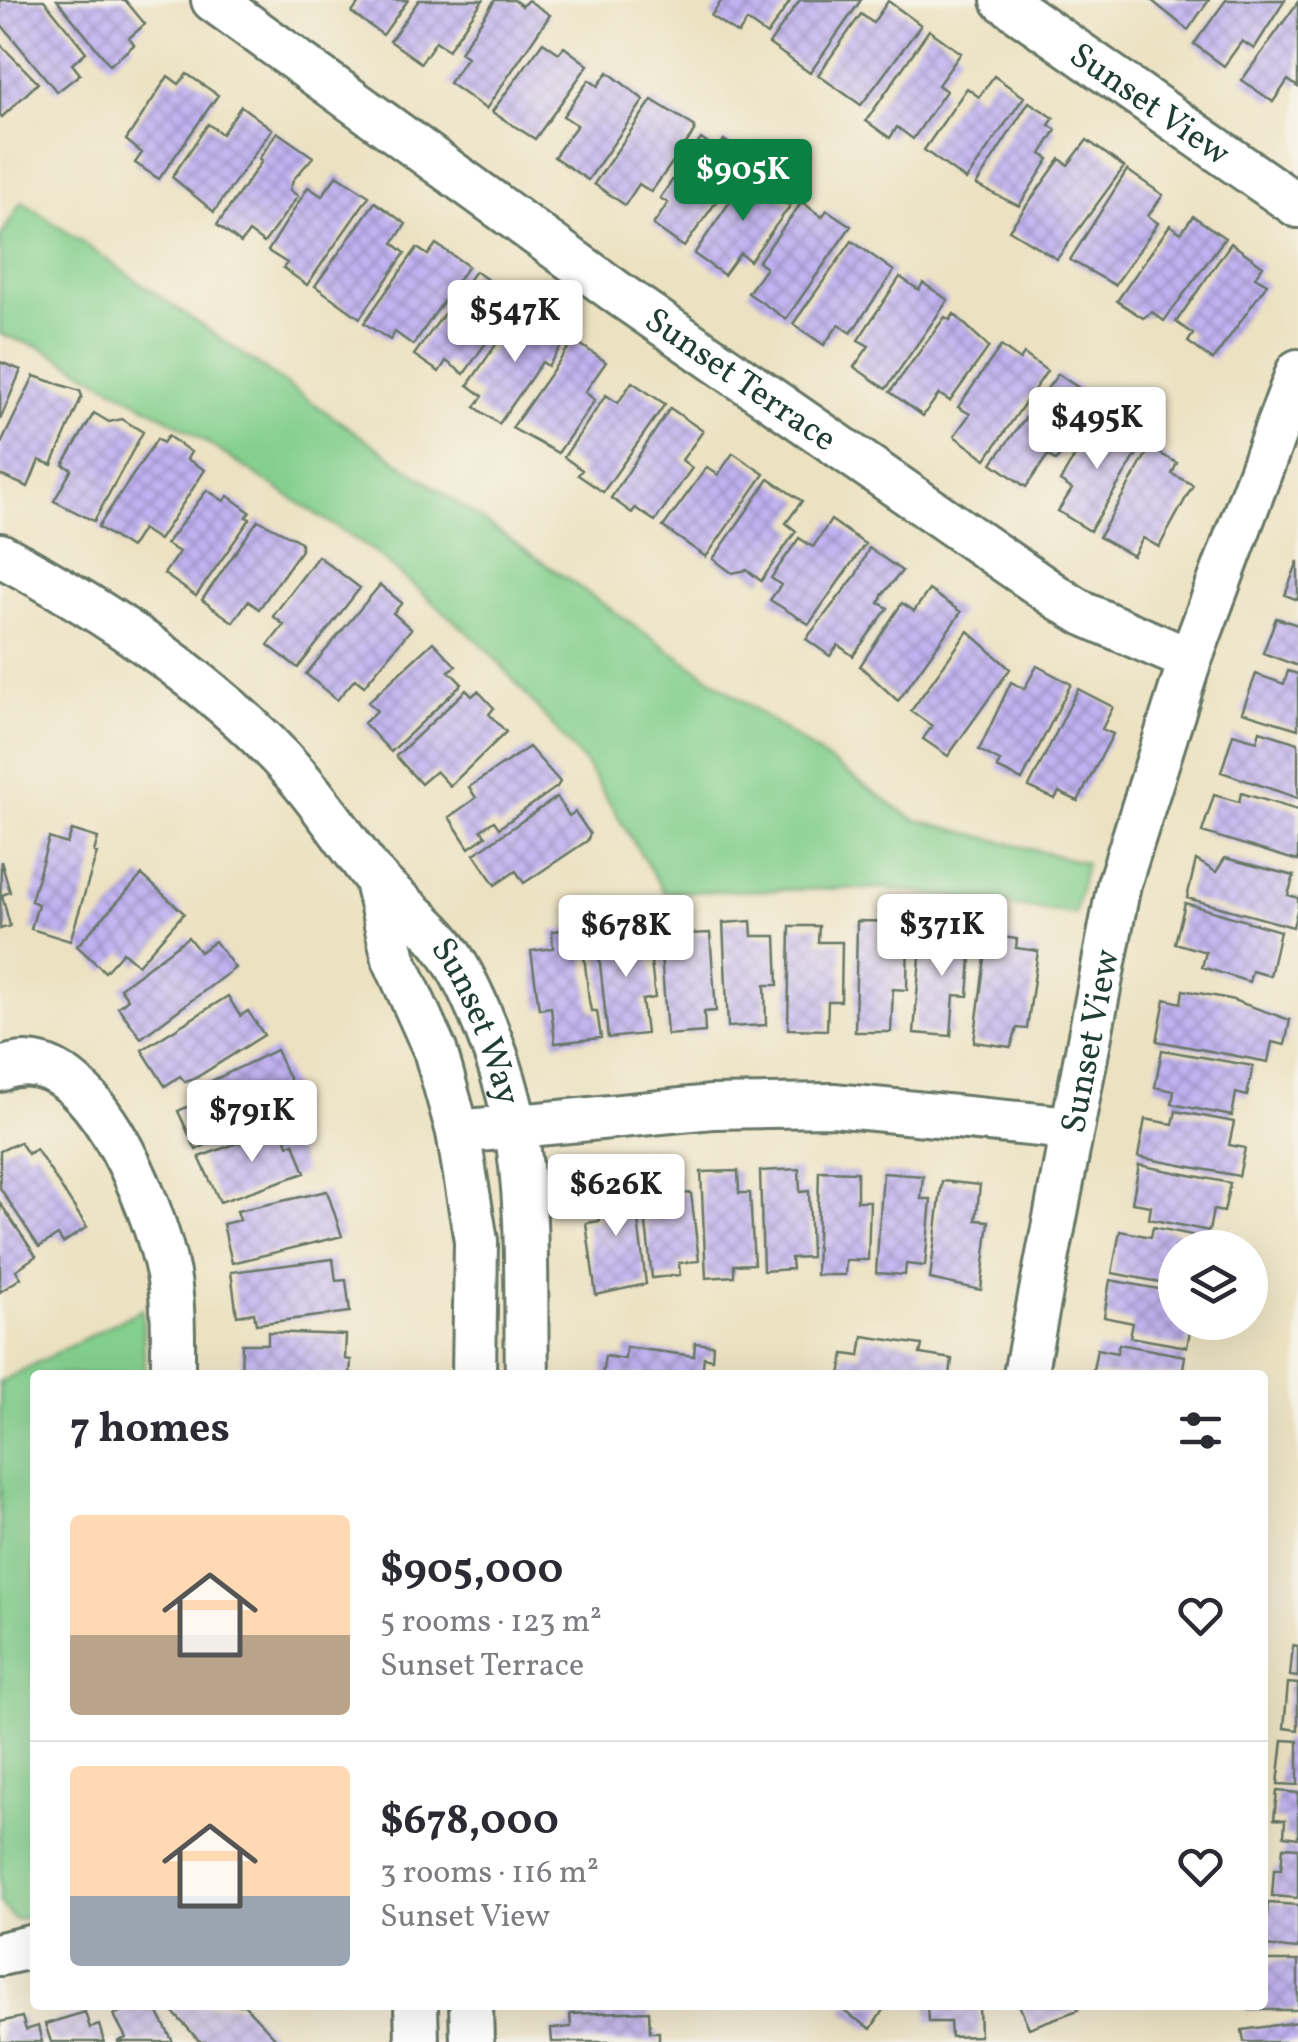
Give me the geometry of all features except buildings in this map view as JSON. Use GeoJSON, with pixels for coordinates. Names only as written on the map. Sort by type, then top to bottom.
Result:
{"type":"FeatureCollection","features":[{"type":"Feature","properties":{"kind":"street","name":"Sunset Terrace"},"geometry":{"type":"LineString","coordinates":[[213,0],[622,296],[1056,597],[1084,614],[1190,660]]}},
{"type":"Feature","properties":{"kind":"street","name":"Sunset View"},"geometry":{"type":"LineString","coordinates":[[1002,0],[1298,206]]}},
{"type":"Feature","properties":{"kind":"street","name":"Sunset View"},"geometry":{"type":"LineString","coordinates":[[458,1132],[712,1107],[833,1105],[1070,1128],[1119,884],[1190,660],[1298,371]]}},
{"type":"Feature","properties":{"kind":"street","name":"Sunset Way"},"geometry":{"type":"LineString","coordinates":[[0,555],[93,606],[240,720],[296,775],[375,877],[441,942],[466,986],[502,1076],[515,1125],[524,1218],[527,1370]]}},
{"type":"Feature","properties":{"kind":"street","name":"Sunset Way"},"geometry":{"type":"LineString","coordinates":[[375,877],[394,959],[434,1050],[458,1132],[476,1241],[474,1370]]}},
{"type":"Feature","properties":{"kind":"street"},"geometry":{"type":"LineString","coordinates":[[0,1070],[15,1063],[36,1063],[58,1071],[82,1090],[105,1122],[158,1235],[168,1276],[173,1370]]}},
{"type":"Feature","properties":{"kind":"street"},"geometry":{"type":"LineString","coordinates":[[1027,1370],[1070,1128]]}},
{"type":"Feature","properties":{"kind":"street"},"geometry":{"type":"LineString","coordinates":[[0,1954],[30,1947]]}},
{"type":"Feature","properties":{"kind":"street"},"geometry":{"type":"LineString","coordinates":[[416,2010],[417,2042]]}},
{"type":"Feature","properties":{"kind":"street"},"geometry":{"type":"LineString","coordinates":[[471,2010],[472,2042]]}},
{"type":"Feature","properties":{"kind":"green space"},"geometry":{"type":"Polygon","coordinates":[[[22,201],[913,819],[1086,863],[1075,914],[886,888],[664,892],[587,766],[488,650],[375,552],[181,426],[42,348],[0,334],[0,238],[22,201]]]}},
{"type":"Feature","properties":{"kind":"green space"},"geometry":{"type":"Polygon","coordinates":[[[142,1309],[145,1370],[30,1370],[30,1917],[14,1919],[0,1903],[0,1382],[142,1309]]]}}]}
